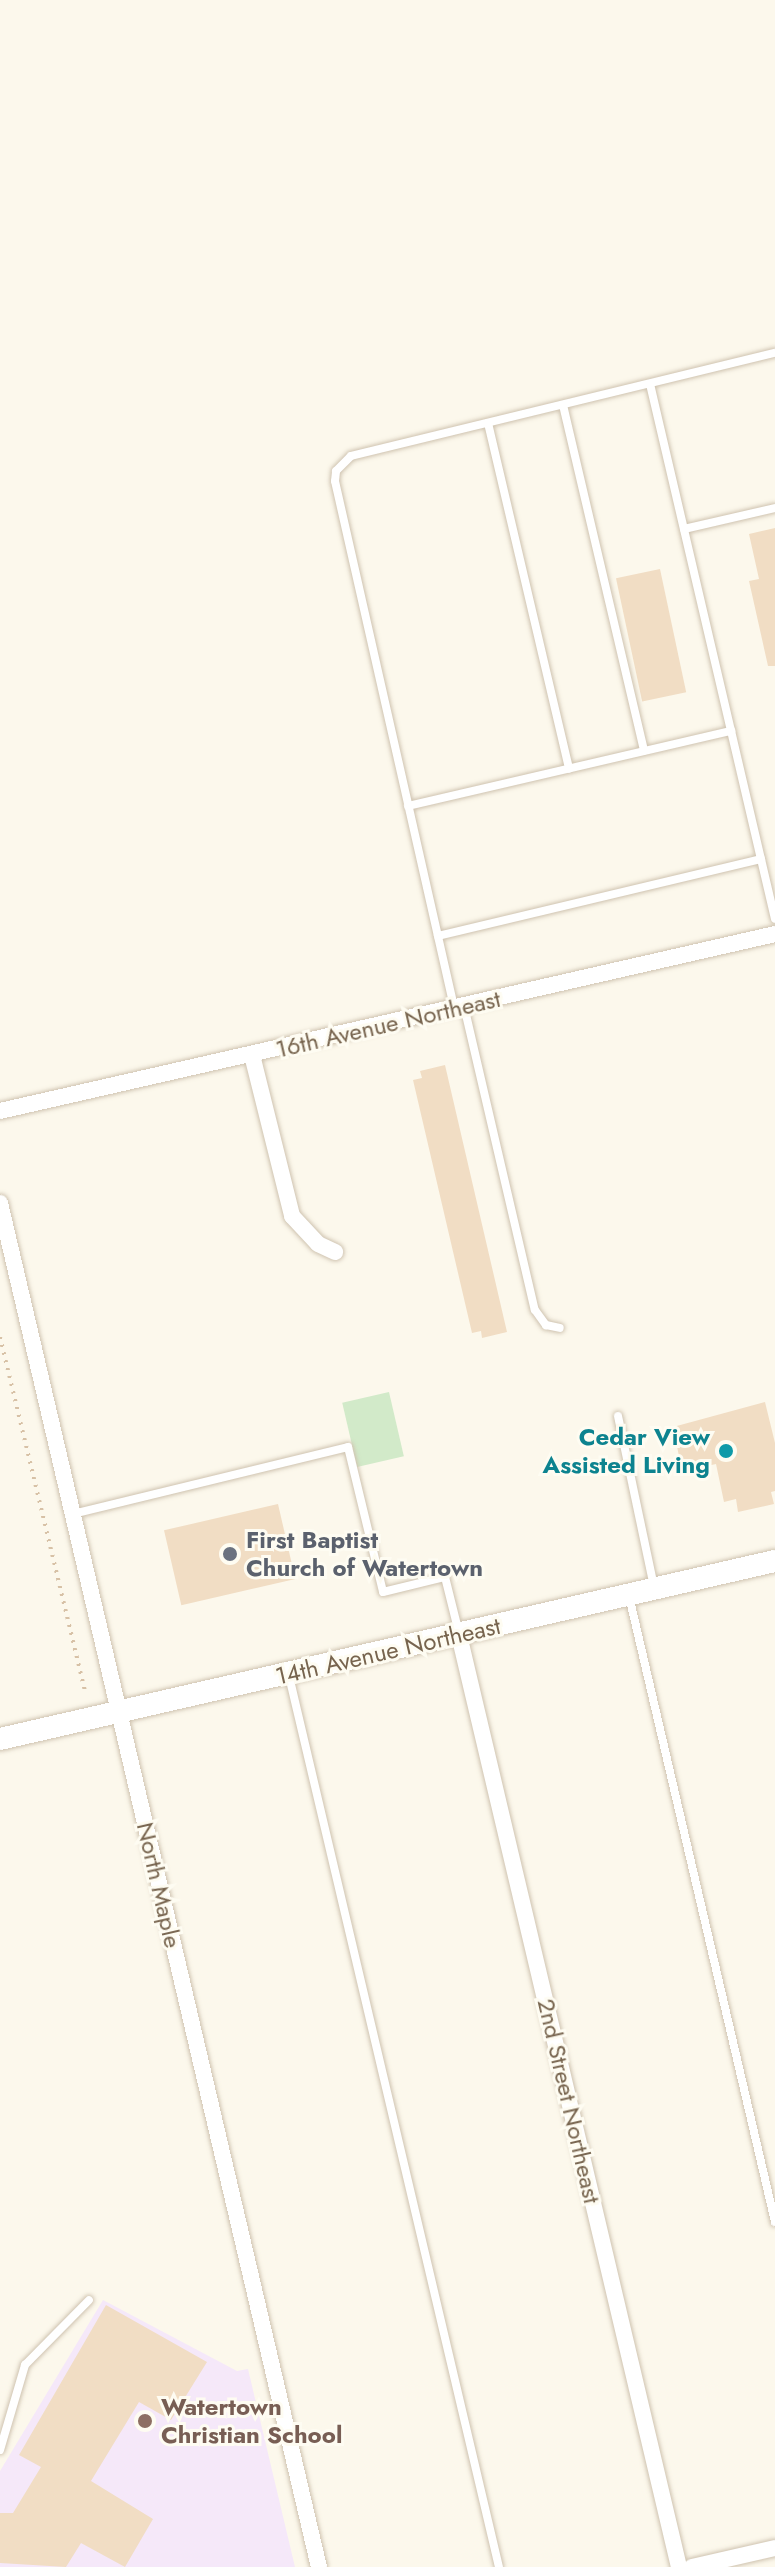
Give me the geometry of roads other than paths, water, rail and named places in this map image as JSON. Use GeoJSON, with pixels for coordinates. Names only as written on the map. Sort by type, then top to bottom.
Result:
{"type":"FeatureCollection","features":[{"type":"Feature","properties":{"kind":"main road","name":"14th Avenue Northeast"},"geometry":{"type":"LineString","coordinates":[[0,1739],[775,1561]]}},
{"type":"Feature","properties":{"kind":"street","name":"16th Avenue Northeast"},"geometry":{"type":"LineString","coordinates":[[0,1111],[775,934]]}},
{"type":"Feature","properties":{"kind":"street"},"geometry":{"type":"LineString","coordinates":[[252,1055],[292,1216],[318,1244],[335,1252]]}},
{"type":"Feature","properties":{"kind":"street","name":"North Maple"},"geometry":{"type":"LineString","coordinates":[[0,1203],[319,2567]]}},
{"type":"Feature","properties":{"kind":"street","name":"2nd Street Northeast"},"geometry":{"type":"LineString","coordinates":[[459,1635],[679,2567]]}},
{"type":"Feature","properties":{"kind":"street"},"geometry":{"type":"LineString","coordinates":[[692,2567],[775,2548]]}},
{"type":"Feature","properties":{"kind":"lane"},"geometry":{"type":"LineString","coordinates":[[560,1328],[546,1325],[535,1310],[459,1007],[438,936],[335,481],[336,471],[351,456],[775,353]]}},
{"type":"Feature","properties":{"kind":"lane"},"geometry":{"type":"LineString","coordinates":[[650,384],[775,919]]}},
{"type":"Feature","properties":{"kind":"lane"},"geometry":{"type":"LineString","coordinates":[[563,405],[644,751]]}},
{"type":"Feature","properties":{"kind":"lane"},"geometry":{"type":"LineString","coordinates":[[488,423],[569,769]]}},
{"type":"Feature","properties":{"kind":"lane"},"geometry":{"type":"LineString","coordinates":[[684,529],[775,508]]}},
{"type":"Feature","properties":{"kind":"lane"},"geometry":{"type":"LineString","coordinates":[[408,806],[731,731]]}},
{"type":"Feature","properties":{"kind":"lane"},"geometry":{"type":"LineString","coordinates":[[438,936],[761,859]]}},
{"type":"Feature","properties":{"kind":"lane"},"geometry":{"type":"LineString","coordinates":[[618,1416],[654,1589]]}},
{"type":"Feature","properties":{"kind":"lane"},"geometry":{"type":"LineString","coordinates":[[72,1514],[348,1447],[383,1592],[445,1577],[459,1635]]}},
{"type":"Feature","properties":{"kind":"lane"},"geometry":{"type":"LineString","coordinates":[[628,1595],[775,2222]]}},
{"type":"Feature","properties":{"kind":"lane"},"geometry":{"type":"LineString","coordinates":[[288,1673],[499,2567]]}},
{"type":"Feature","properties":{"kind":"lane"},"geometry":{"type":"LineString","coordinates":[[0,2450],[25,2365],[89,2300]]}},
{"type":"Feature","properties":{"kind":"lane"},"geometry":{"type":"LineString","coordinates":[[0,2407],[10,2412]]}},
{"type":"Feature","properties":{"kind":"place","name":"Cedar View Assisted Living"},"geometry":{"type":"Point","coordinates":[726,1451]}},
{"type":"Feature","properties":{"kind":"place","name":"First Baptist Church of Watertown"},"geometry":{"type":"Point","coordinates":[230,1554]}},
{"type":"Feature","properties":{"kind":"place","name":"Watertown Christian School"},"geometry":{"type":"Point","coordinates":[145,2421]}}]}
